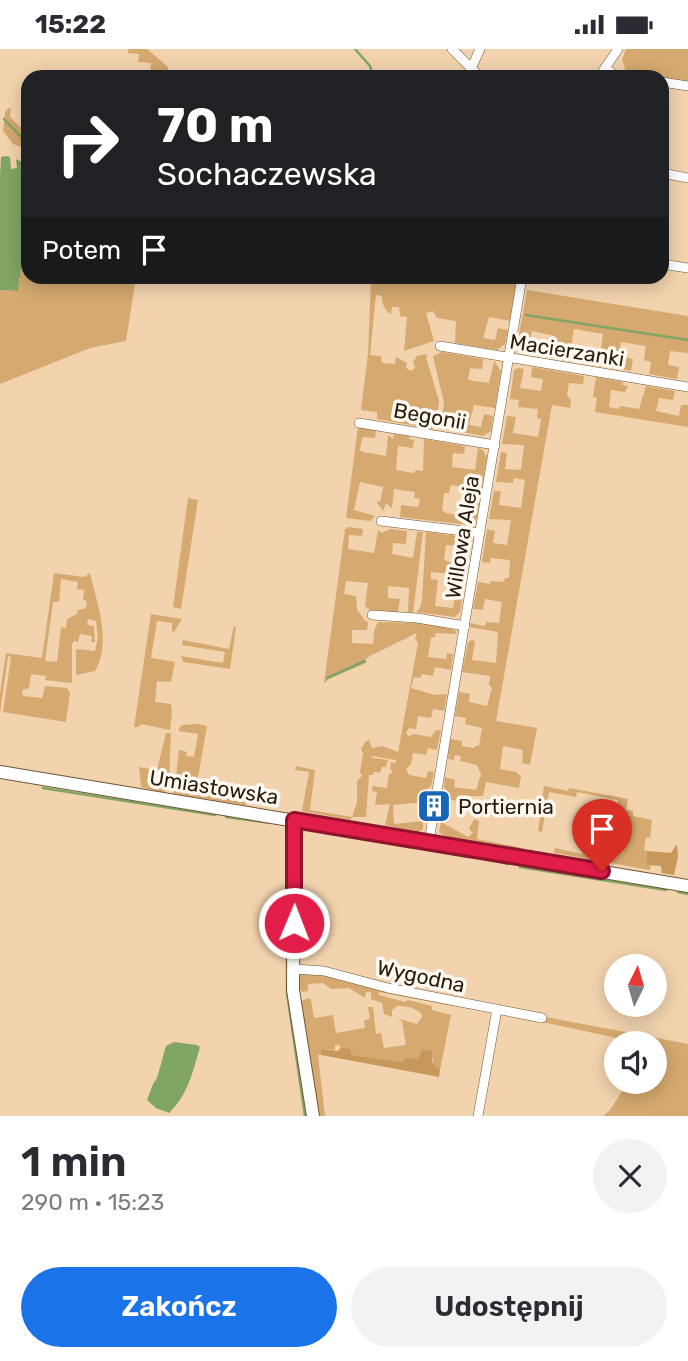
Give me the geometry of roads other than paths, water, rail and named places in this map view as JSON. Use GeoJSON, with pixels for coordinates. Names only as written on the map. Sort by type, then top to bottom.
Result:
{"type":"FeatureCollection","features":[{"type":"Feature","properties":{"kind":"main road","name":"Umiastowska"},"geometry":{"type":"LineString","coordinates":[[0,772],[294,820],[293,990],[313,1116]]}},
{"type":"Feature","properties":{"kind":"main road"},"geometry":{"type":"LineString","coordinates":[[294,820],[688,885]]}},
{"type":"Feature","properties":{"kind":"street"},"geometry":{"type":"LineString","coordinates":[[452,49],[471,69],[480,49]]}},
{"type":"Feature","properties":{"kind":"street"},"geometry":{"type":"LineString","coordinates":[[604,70],[618,49]]}},
{"type":"Feature","properties":{"kind":"street"},"geometry":{"type":"LineString","coordinates":[[669,83],[688,86]]}},
{"type":"Feature","properties":{"kind":"street"},"geometry":{"type":"LineString","coordinates":[[669,174],[688,178]]}},
{"type":"Feature","properties":{"kind":"street"},"geometry":{"type":"LineString","coordinates":[[669,265],[688,268]]}},
{"type":"Feature","properties":{"kind":"street","name":"Willowa Aleja"},"geometry":{"type":"LineString","coordinates":[[429,843],[521,284]]}},
{"type":"Feature","properties":{"kind":"street","name":"Macierzanki"},"geometry":{"type":"LineString","coordinates":[[440,347],[688,387]]}},
{"type":"Feature","properties":{"kind":"street","name":"Begonii"},"geometry":{"type":"LineString","coordinates":[[359,423],[495,445]]}},
{"type":"Feature","properties":{"kind":"street"},"geometry":{"type":"LineString","coordinates":[[381,521],[480,533]]}},
{"type":"Feature","properties":{"kind":"street"},"geometry":{"type":"LineString","coordinates":[[372,615],[417,618],[465,626]]}},
{"type":"Feature","properties":{"kind":"street","name":"Wygodna"},"geometry":{"type":"LineString","coordinates":[[293,969],[324,971],[388,988],[542,1018]]}},
{"type":"Feature","properties":{"kind":"street"},"geometry":{"type":"LineString","coordinates":[[478,1116],[497,1009]]}},
{"type":"Feature","properties":{"kind":"waterway"},"geometry":{"type":"LineString","coordinates":[[355,49],[371,70]]}},
{"type":"Feature","properties":{"kind":"waterway"},"geometry":{"type":"LineString","coordinates":[[4,119],[21,137]]}},
{"type":"Feature","properties":{"kind":"waterway"},"geometry":{"type":"LineString","coordinates":[[526,315],[688,340]]}},
{"type":"Feature","properties":{"kind":"waterway"},"geometry":{"type":"LineString","coordinates":[[327,678],[365,661]]}},
{"type":"Feature","properties":{"kind":"waterway"},"geometry":{"type":"LineString","coordinates":[[43,788],[215,815]]}},
{"type":"Feature","properties":{"kind":"waterway"},"geometry":{"type":"LineString","coordinates":[[312,816],[346,822]]}},
{"type":"Feature","properties":{"kind":"waterway"},"geometry":{"type":"LineString","coordinates":[[226,817],[271,823]]}},
{"type":"Feature","properties":{"kind":"waterway"},"geometry":{"type":"LineString","coordinates":[[382,828],[408,832]]}},
{"type":"Feature","properties":{"kind":"waterway"},"geometry":{"type":"LineString","coordinates":[[286,831],[288,848]]}},
{"type":"Feature","properties":{"kind":"waterway"},"geometry":{"type":"LineString","coordinates":[[325,833],[414,848]]}},
{"type":"Feature","properties":{"kind":"waterway"},"geometry":{"type":"LineString","coordinates":[[428,850],[469,857]]}},
{"type":"Feature","properties":{"kind":"waterway"},"geometry":{"type":"LineString","coordinates":[[501,862],[508,864]]}},
{"type":"Feature","properties":{"kind":"waterway"},"geometry":{"type":"LineString","coordinates":[[520,867],[666,890]]}},
{"type":"Feature","properties":{"kind":"waterway"},"geometry":{"type":"LineString","coordinates":[[678,892],[688,894]]}},
{"type":"Feature","properties":{"kind":"waterway"},"geometry":{"type":"LineString","coordinates":[[287,946],[287,993],[305,1116]]}},
{"type":"Feature","properties":{"kind":"place","name":"Portiernia"},"geometry":{"type":"Point","coordinates":[434,806]}}]}
